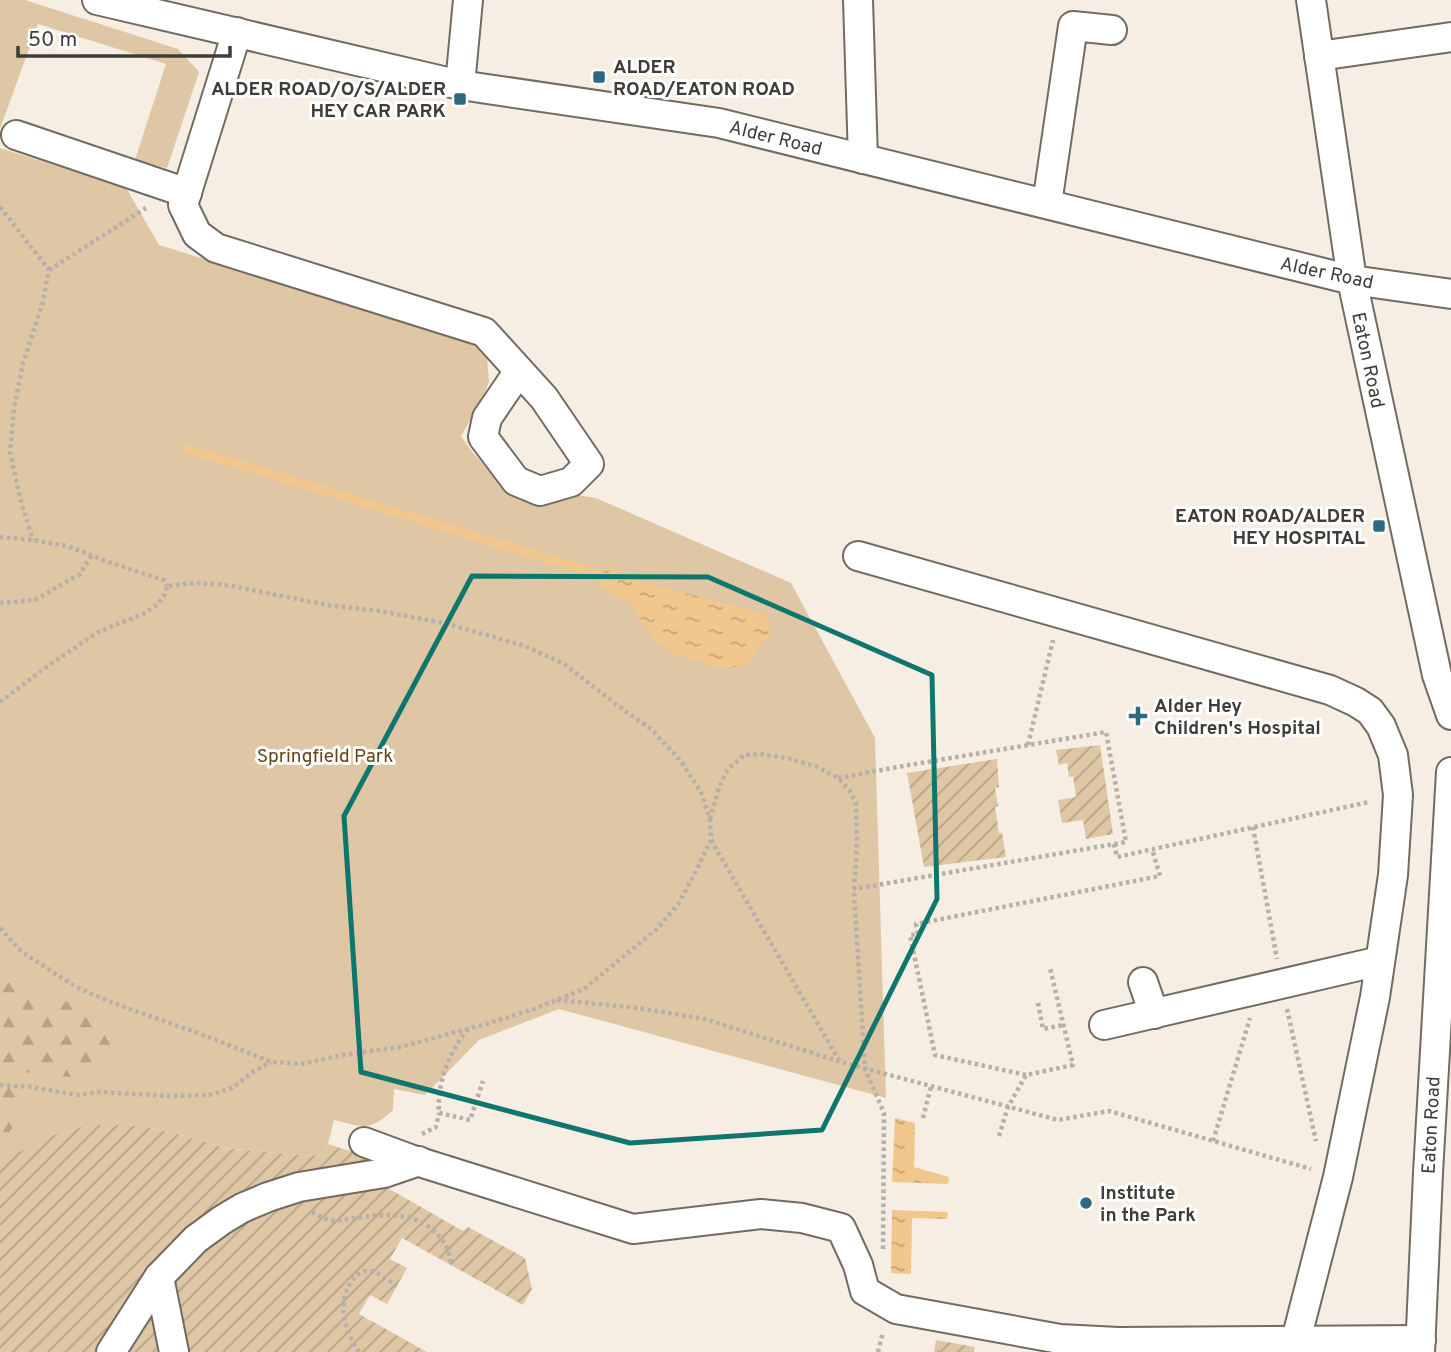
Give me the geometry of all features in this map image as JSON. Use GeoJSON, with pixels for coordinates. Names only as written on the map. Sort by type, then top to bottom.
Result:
{"type":"FeatureCollection","features":[{"type":"Feature","properties":{"kind":"street","name":"Alder Road"},"geometry":{"type":"LineString","coordinates":[[97,0],[460,85],[719,123],[1352,280],[1451,294]]}},
{"type":"Feature","properties":{"kind":"street"},"geometry":{"type":"LineString","coordinates":[[460,85],[468,0]]}},
{"type":"Feature","properties":{"kind":"street"},"geometry":{"type":"LineString","coordinates":[[858,0],[863,159]]}},
{"type":"Feature","properties":{"kind":"street","name":"Eaton Road"},"geometry":{"type":"LineString","coordinates":[[1311,0],[1352,280],[1437,674],[1451,715]]}},
{"type":"Feature","properties":{"kind":"street"},"geometry":{"type":"LineString","coordinates":[[1047,204],[1073,26],[1112,30]]}},
{"type":"Feature","properties":{"kind":"street"},"geometry":{"type":"LineString","coordinates":[[237,32],[181,191],[183,205],[197,234],[216,248],[484,331],[519,371]]}},
{"type":"Feature","properties":{"kind":"street"},"geometry":{"type":"LineString","coordinates":[[1319,56],[1451,37]]}},
{"type":"Feature","properties":{"kind":"street"},"geometry":{"type":"LineString","coordinates":[[16,135],[181,191]]}},
{"type":"Feature","properties":{"kind":"street"},"geometry":{"type":"LineString","coordinates":[[858,556],[1331,690],[1370,711],[1381,726],[1393,755],[1398,795],[1392,875],[1375,997],[1338,1177],[1281,1344]]}},
{"type":"Feature","properties":{"kind":"street","name":"Eaton Road"},"geometry":{"type":"LineString","coordinates":[[1420,1346],[1427,1173],[1451,772]]}},
{"type":"Feature","properties":{"kind":"street"},"geometry":{"type":"LineString","coordinates":[[1104,1025],[1380,961]]}},
{"type":"Feature","properties":{"kind":"street"},"geometry":{"type":"LineString","coordinates":[[1143,982],[1154,1014]]}},
{"type":"Feature","properties":{"kind":"street"},"geometry":{"type":"LineString","coordinates":[[364,1142],[633,1230],[761,1214],[802,1218],[841,1228],[858,1265],[865,1291],[896,1309],[1051,1345],[1118,1342],[1420,1346]]}},
{"type":"Feature","properties":{"kind":"street"},"geometry":{"type":"LineString","coordinates":[[115,1349],[159,1277],[177,1256],[222,1220],[268,1197],[296,1188],[384,1173],[419,1161]]}},
{"type":"Feature","properties":{"kind":"street"},"geometry":{"type":"LineString","coordinates":[[159,1277],[174,1352]]}},
{"type":"Feature","properties":{"kind":"path"},"geometry":{"type":"LineString","coordinates":[[33,540],[10,452],[14,409],[23,363],[43,302],[49,270],[181,191]]}},
{"type":"Feature","properties":{"kind":"path"},"geometry":{"type":"LineString","coordinates":[[0,207],[49,270]]}},
{"type":"Feature","properties":{"kind":"path"},"geometry":{"type":"LineString","coordinates":[[0,537],[67,546],[164,580],[167,586],[157,605],[144,614],[98,632],[0,702]]}},
{"type":"Feature","properties":{"kind":"path"},"geometry":{"type":"LineString","coordinates":[[0,603],[35,600],[80,574],[92,555]]}},
{"type":"Feature","properties":{"kind":"path"},"geometry":{"type":"LineString","coordinates":[[167,586],[195,583],[226,585],[332,606],[380,611],[431,621],[525,646],[564,664],[652,730],[680,760],[701,792],[710,820]]}},
{"type":"Feature","properties":{"kind":"path"},"geometry":{"type":"LineString","coordinates":[[1028,745],[1059,613]]}},
{"type":"Feature","properties":{"kind":"path"},"geometry":{"type":"LineString","coordinates":[[838,778],[1106,732],[1126,842],[854,889]]}},
{"type":"Feature","properties":{"kind":"path"},"geometry":{"type":"LineString","coordinates":[[0,928],[22,951],[76,987],[271,1062],[301,1063],[400,1047],[534,1009],[584,989],[658,928],[679,903],[710,839],[710,820],[719,787],[728,769],[744,755],[760,754],[815,766],[838,778],[850,791],[856,803],[854,889],[865,1069],[884,1113],[883,1256]]}},
{"type":"Feature","properties":{"kind":"path"},"geometry":{"type":"LineString","coordinates":[[1114,844],[1117,857],[1398,795]]}},
{"type":"Feature","properties":{"kind":"path"},"geometry":{"type":"LineString","coordinates":[[1253,827],[1270,987],[1317,1145]]}},
{"type":"Feature","properties":{"kind":"path"},"geometry":{"type":"LineString","coordinates":[[710,839],[841,1062]]}},
{"type":"Feature","properties":{"kind":"path"},"geometry":{"type":"LineString","coordinates":[[1051,968],[1073,1065],[1026,1075],[935,1055],[910,935],[918,934],[916,924],[1160,876],[1152,849]]}},
{"type":"Feature","properties":{"kind":"path"},"geometry":{"type":"LineString","coordinates":[[1213,1141],[1270,987]]}},
{"type":"Feature","properties":{"kind":"path"},"geometry":{"type":"LineString","coordinates":[[556,1000],[638,1008],[705,1020],[865,1069],[1058,1120],[1109,1111],[1338,1177]]}},
{"type":"Feature","properties":{"kind":"path"},"geometry":{"type":"LineString","coordinates":[[1038,1003],[1043,1029],[1063,1025]]}},
{"type":"Feature","properties":{"kind":"path"},"geometry":{"type":"LineString","coordinates":[[468,1029],[456,1044],[448,1063],[438,1097],[439,1113],[470,1120],[483,1081]]}},
{"type":"Feature","properties":{"kind":"path"},"geometry":{"type":"LineString","coordinates":[[0,1085],[78,1095],[100,1092],[169,1096],[209,1095],[232,1088],[271,1062]]}},
{"type":"Feature","properties":{"kind":"path"},"geometry":{"type":"LineString","coordinates":[[999,1136],[1008,1107],[1026,1075]]}},
{"type":"Feature","properties":{"kind":"path"},"geometry":{"type":"LineString","coordinates":[[923,1118],[931,1086]]}},
{"type":"Feature","properties":{"kind":"path"},"geometry":{"type":"LineString","coordinates":[[296,1188],[309,1210],[325,1219],[335,1221],[396,1215],[412,1218],[441,1237],[449,1251],[451,1265]]}},
{"type":"Feature","properties":{"kind":"path"},"geometry":{"type":"LineString","coordinates":[[359,1352],[343,1314],[343,1301],[352,1279],[368,1270],[397,1286]]}},
{"type":"Feature","properties":{"kind":"path"},"geometry":{"type":"LineString","coordinates":[[878,1352],[883,1333],[896,1309]]}},
{"type":"Feature","properties":{"kind":"highlighted area"},"geometry":{"type":"Polygon","coordinates":[[[472,576],[708,577],[932,675],[937,899],[822,1130],[630,1143],[361,1072],[344,816],[472,576]]]}},
{"type":"Feature","properties":{"kind":"green space"},"geometry":{"type":"Polygon","coordinates":[[[0,0],[25,0],[178,49],[199,72],[167,168],[135,160],[166,64],[38,24],[0,129],[0,0]]]}},
{"type":"Feature","properties":{"kind":"green space","name":"Springfield Park"},"geometry":{"type":"Polygon","coordinates":[[[0,148],[126,188],[159,245],[470,340],[487,357],[489,382],[481,402],[461,436],[501,482],[596,498],[791,583],[875,738],[886,1098],[559,1009],[479,1040],[425,1095],[394,1089],[393,1110],[372,1125],[359,1126],[334,1120],[325,1156],[225,1148],[178,1134],[121,1125],[66,1131],[38,1142],[0,1165],[0,148]]]}},
{"type":"Feature","properties":{"kind":"green space"},"geometry":{"type":"Polygon","coordinates":[[[1100,745],[1113,834],[1086,839],[1083,820],[1062,823],[1058,800],[1076,797],[1073,776],[1069,777],[1067,763],[1059,765],[1056,750],[1100,745]]]}},
{"type":"Feature","properties":{"kind":"green space"},"geometry":{"type":"Polygon","coordinates":[[[997,759],[999,787],[995,788],[998,806],[995,807],[1006,857],[924,867],[907,773],[997,759]]]}},
{"type":"Feature","properties":{"kind":"green space"},"geometry":{"type":"Polygon","coordinates":[[[0,979],[88,1009],[114,1052],[98,1080],[24,1072],[15,1100],[17,1120],[5,1139],[0,1139],[0,979]]]}},
{"type":"Feature","properties":{"kind":"green space"},"geometry":{"type":"Polygon","coordinates":[[[121,1125],[178,1134],[225,1148],[287,1154],[325,1156],[328,1144],[381,1161],[384,1186],[463,1231],[468,1227],[525,1258],[532,1289],[523,1305],[402,1238],[390,1259],[407,1268],[387,1304],[370,1295],[359,1314],[427,1352],[0,1352],[0,1165],[29,1147],[71,1129],[121,1125]]]}},
{"type":"Feature","properties":{"kind":"green space"},"geometry":{"type":"Polygon","coordinates":[[[936,1340],[975,1347],[974,1352],[934,1352],[936,1340]]]}},
{"type":"Feature","properties":{"kind":"water"},"geometry":{"type":"Polygon","coordinates":[[[610,569],[641,581],[767,615],[771,632],[745,667],[718,667],[676,655],[653,638],[631,603],[600,587],[599,574],[610,569]]]}},
{"type":"Feature","properties":{"kind":"water"},"geometry":{"type":"Polygon","coordinates":[[[895,1118],[915,1123],[914,1167],[949,1177],[948,1184],[892,1182],[895,1118]]]}},
{"type":"Feature","properties":{"kind":"water"},"geometry":{"type":"Polygon","coordinates":[[[892,1210],[948,1212],[947,1219],[912,1218],[911,1274],[891,1273],[892,1210]]]}},
{"type":"Feature","properties":{"kind":"waterway"},"geometry":{"type":"LineString","coordinates":[[188,449],[599,574]]}},
{"type":"Feature","properties":{"kind":"place","name":"ALDER ROAD/EATON ROAD"},"geometry":{"type":"Point","coordinates":[599,77]}},
{"type":"Feature","properties":{"kind":"place","name":"ALDER ROAD/O/S/ALDER HEY CAR PARK"},"geometry":{"type":"Point","coordinates":[460,99]}},
{"type":"Feature","properties":{"kind":"place","name":"EATON ROAD/ALDER HEY HOSPITAL"},"geometry":{"type":"Point","coordinates":[1379,526]}},
{"type":"Feature","properties":{"kind":"place","name":"Alder Hey Children's Hospital"},"geometry":{"type":"Point","coordinates":[1138,716]}},
{"type":"Feature","properties":{"kind":"place","name":"Institute in the Park"},"geometry":{"type":"Point","coordinates":[1086,1203]}}]}
